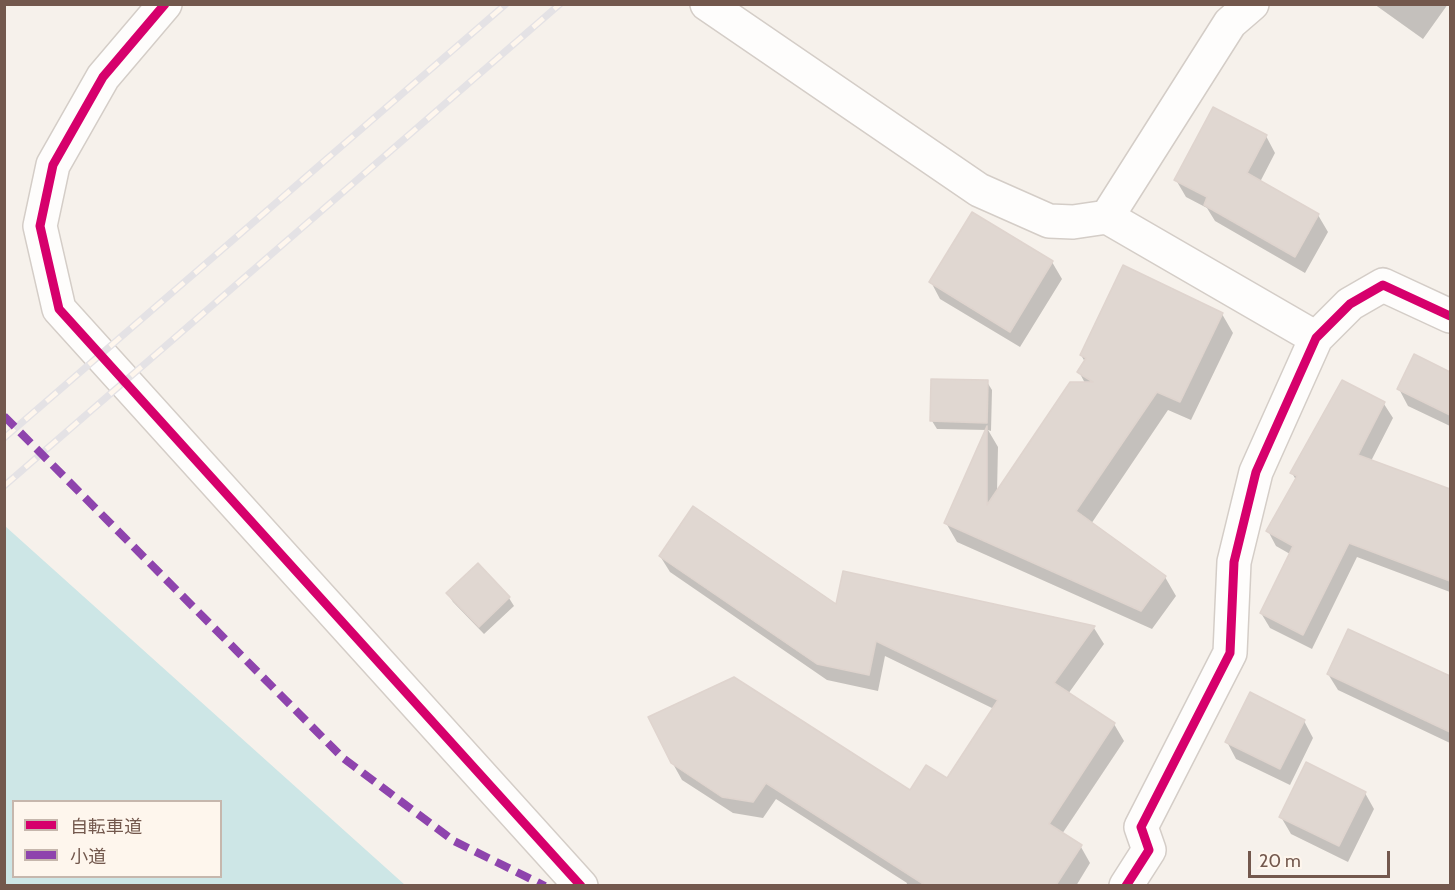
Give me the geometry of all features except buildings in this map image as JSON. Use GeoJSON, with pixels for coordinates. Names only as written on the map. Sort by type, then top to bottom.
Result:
{"type":"FeatureCollection","features":[{"type":"Feature","properties":{"kind":"street"},"geometry":{"type":"LineString","coordinates":[[165,4],[103,76],[53,165],[40,226],[59,309],[581,885]]}},
{"type":"Feature","properties":{"kind":"street"},"geometry":{"type":"LineString","coordinates":[[707,4],[980,189],[1049,221],[1073,222],[1107,217],[1316,338]]}},
{"type":"Feature","properties":{"kind":"street"},"geometry":{"type":"LineString","coordinates":[[1107,217],[1230,23],[1252,4]]}},
{"type":"Feature","properties":{"kind":"street"},"geometry":{"type":"LineString","coordinates":[[1126,885],[1149,850],[1142,826],[1230,653],[1234,562],[1256,472],[1316,338],[1350,304],[1383,285],[1450,316]]}},
{"type":"Feature","properties":{"kind":"water"},"geometry":{"type":"Polygon","coordinates":[[[5,526],[405,885],[5,885],[5,526]]]}},
{"type":"Feature","properties":{"kind":"railway"},"geometry":{"type":"LineString","coordinates":[[4,438],[506,4]]}},
{"type":"Feature","properties":{"kind":"railway"},"geometry":{"type":"LineString","coordinates":[[4,486],[560,4]]}},
{"type":"Feature","properties":{"kind":"marked path"},"geometry":{"type":"LineString","coordinates":[[4,416],[343,758],[454,841],[545,886]]}},
{"type":"Feature","properties":{"kind":"cycle path"},"geometry":{"type":"LineString","coordinates":[[165,4],[103,77],[53,165],[40,226],[59,309],[581,886]]}},
{"type":"Feature","properties":{"kind":"cycle path"},"geometry":{"type":"LineString","coordinates":[[1126,886],[1149,850],[1141,827],[1230,653],[1234,562],[1256,472],[1316,338],[1350,304],[1383,285],[1450,316]]}}]}
